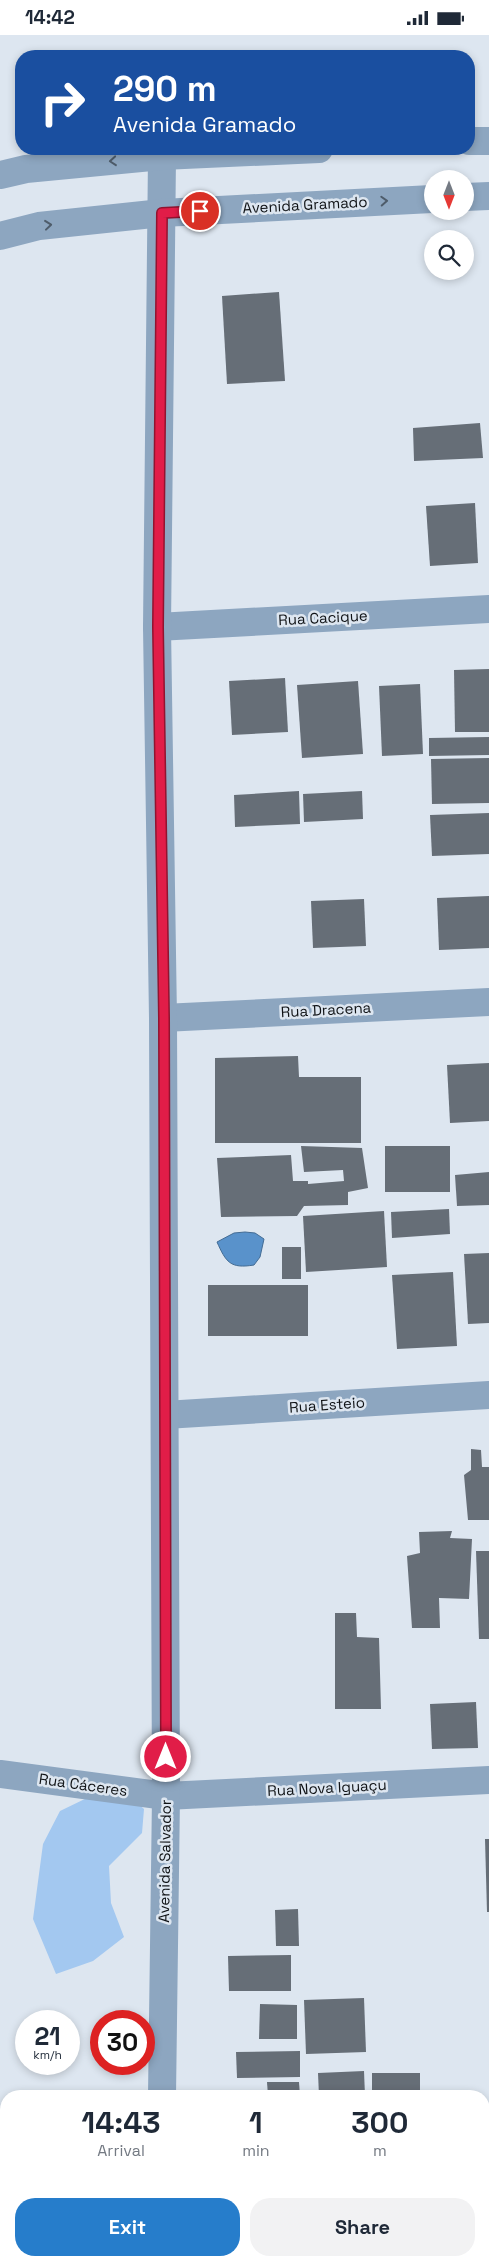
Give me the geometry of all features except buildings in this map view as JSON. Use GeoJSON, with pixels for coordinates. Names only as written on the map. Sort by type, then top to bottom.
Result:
{"type":"FeatureCollection","features":[{"type":"Feature","properties":{"kind":"street"},"geometry":{"type":"LineString","coordinates":[[475,141],[489,141]]}},
{"type":"Feature","properties":{"kind":"street"},"geometry":{"type":"LineString","coordinates":[[0,175],[26,169],[184,155]]}},
{"type":"Feature","properties":{"kind":"street","name":"Avenida Salvador"},"geometry":{"type":"LineString","coordinates":[[162,156],[158,627],[164,1018],[166,1795],[162,2090]]}},
{"type":"Feature","properties":{"kind":"street"},"geometry":{"type":"LineString","coordinates":[[474,197],[489,196]]}},
{"type":"Feature","properties":{"kind":"street","name":"Avenida Gramado"},"geometry":{"type":"LineString","coordinates":[[0,236],[39,226],[162,213],[424,199]]}},
{"type":"Feature","properties":{"kind":"street","name":"Rua Cacique"},"geometry":{"type":"LineString","coordinates":[[158,627],[489,609]]}},
{"type":"Feature","properties":{"kind":"street","name":"Rua Dracena"},"geometry":{"type":"LineString","coordinates":[[164,1018],[489,1002]]}},
{"type":"Feature","properties":{"kind":"street","name":"Rua Esteio"},"geometry":{"type":"LineString","coordinates":[[164,1415],[489,1395]]}},
{"type":"Feature","properties":{"kind":"street","name":"Rua Cáceres"},"geometry":{"type":"LineString","coordinates":[[0,1774],[166,1795]]}},
{"type":"Feature","properties":{"kind":"street","name":"Rua Nova Iguaçu"},"geometry":{"type":"LineString","coordinates":[[166,1795],[489,1780]]}},
{"type":"Feature","properties":{"kind":"shaded area"},"geometry":{"type":"Polygon","coordinates":[[[234,1233],[255,1233],[264,1239],[260,1257],[254,1265],[234,1265],[223,1255],[217,1242],[234,1233]]]}},
{"type":"Feature","properties":{"kind":"shaded area"},"geometry":{"type":"Polygon","coordinates":[[[91,1796],[129,1796],[144,1809],[142,1833],[109,1866],[111,1903],[124,1937],[93,1961],[56,1974],[33,1919],[43,1844],[60,1811],[91,1796]]]}},
{"type":"Feature","properties":{"kind":"route"},"geometry":{"type":"LineString","coordinates":[[166,1757],[164,1018],[158,627],[162,213],[200,211]]}}]}
